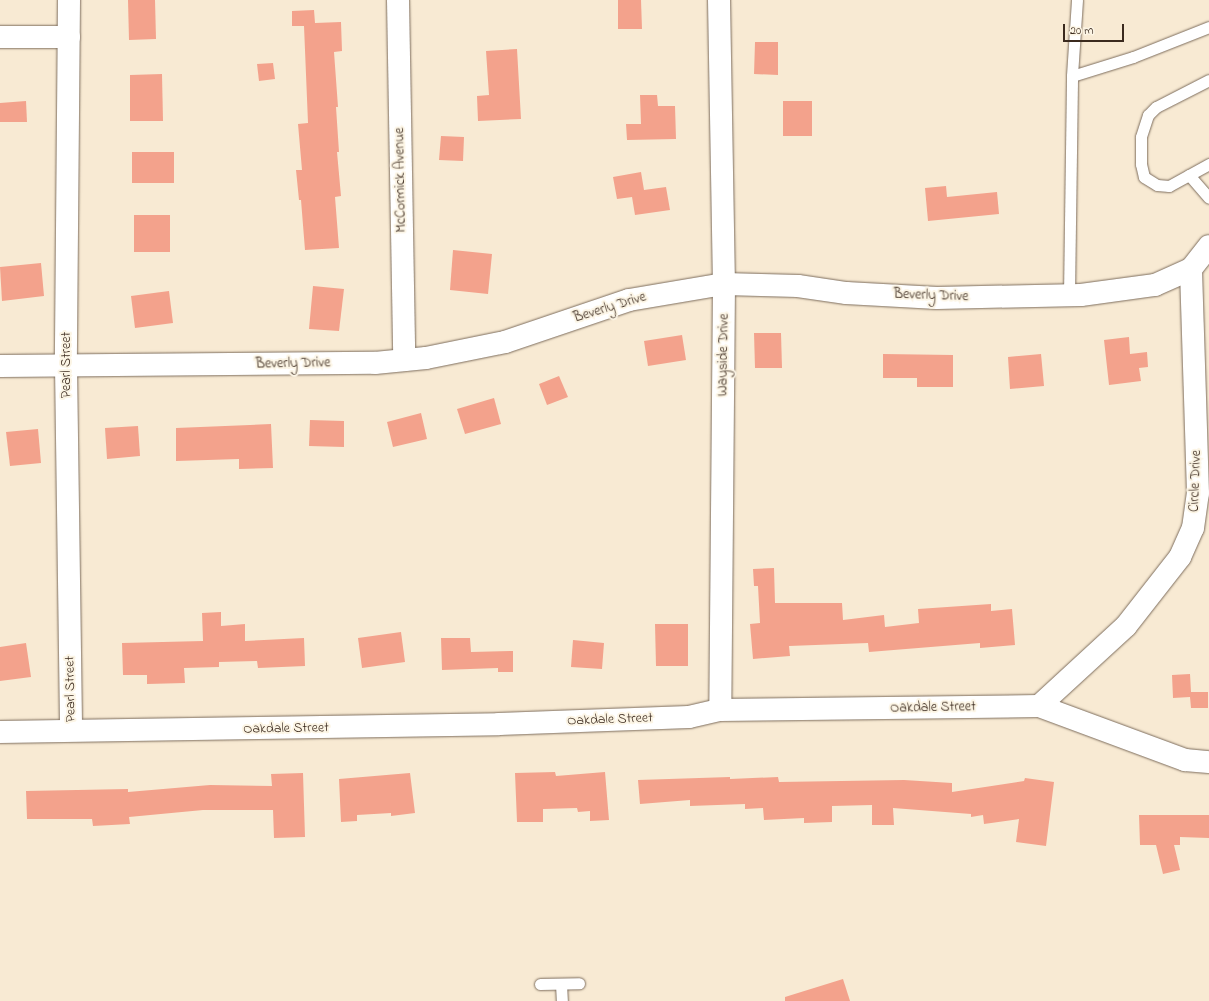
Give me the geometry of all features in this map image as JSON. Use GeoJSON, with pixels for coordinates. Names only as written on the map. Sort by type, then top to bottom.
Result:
{"type":"FeatureCollection","features":[{"type":"Feature","properties":{"kind":"street","name":"Pearl Street"},"geometry":{"type":"LineString","coordinates":[[69,0],[66,366],[71,730]]}},
{"type":"Feature","properties":{"kind":"street","name":"McCormick Avenue"},"geometry":{"type":"LineString","coordinates":[[398,0],[404,360]]}},
{"type":"Feature","properties":{"kind":"street","name":"Wayside Drive"},"geometry":{"type":"LineString","coordinates":[[719,0],[724,284],[720,710]]}},
{"type":"Feature","properties":{"kind":"street"},"geometry":{"type":"LineString","coordinates":[[0,37],[69,37]]}},
{"type":"Feature","properties":{"kind":"street"},"geometry":{"type":"LineString","coordinates":[[1192,269],[1209,246]]}},
{"type":"Feature","properties":{"kind":"street","name":"Beverly Drive"},"geometry":{"type":"LineString","coordinates":[[0,366],[375,363],[478,349],[629,300],[724,284],[798,286],[846,293],[937,298],[1069,295],[1155,284],[1192,269]]}},
{"type":"Feature","properties":{"kind":"street","name":"Circle Drive"},"geometry":{"type":"LineString","coordinates":[[1039,706],[1126,626],[1180,557],[1193,528],[1198,493],[1192,269]]}},
{"type":"Feature","properties":{"kind":"street","name":"Oakdale Street"},"geometry":{"type":"LineString","coordinates":[[0,732],[71,730],[211,730],[499,724],[689,717],[720,710],[1039,706],[1185,760],[1209,762]]}},
{"type":"Feature","properties":{"kind":"lane"},"geometry":{"type":"LineString","coordinates":[[1069,295],[1072,76],[1077,0]]}},
{"type":"Feature","properties":{"kind":"lane"},"geometry":{"type":"LineString","coordinates":[[1072,76],[1133,57],[1209,26]]}},
{"type":"Feature","properties":{"kind":"lane"},"geometry":{"type":"LineString","coordinates":[[1209,80],[1156,107],[1148,115],[1141,137],[1140,164],[1144,176],[1157,185],[1169,186],[1209,164]]}},
{"type":"Feature","properties":{"kind":"lane"},"geometry":{"type":"LineString","coordinates":[[1189,175],[1209,198]]}},
{"type":"Feature","properties":{"kind":"lane"},"geometry":{"type":"LineString","coordinates":[[540,984],[579,984]]}},
{"type":"Feature","properties":{"kind":"lane"},"geometry":{"type":"LineString","coordinates":[[562,984],[562,1001]]}},
{"type":"Feature","properties":{"kind":"building"},"geometry":{"type":"Polygon","coordinates":[[[128,0],[155,0],[156,39],[129,40],[128,0]]]}},
{"type":"Feature","properties":{"kind":"building"},"geometry":{"type":"Polygon","coordinates":[[[618,0],[641,0],[642,29],[618,29],[618,0]]]}},
{"type":"Feature","properties":{"kind":"building"},"geometry":{"type":"Polygon","coordinates":[[[314,10],[315,23],[341,22],[342,51],[334,52],[338,107],[336,107],[339,152],[337,152],[341,196],[335,197],[339,248],[305,250],[301,200],[299,200],[296,170],[302,170],[298,124],[308,123],[304,26],[292,26],[292,11],[314,10]]]}},
{"type":"Feature","properties":{"kind":"building"},"geometry":{"type":"Polygon","coordinates":[[[755,42],[778,42],[778,75],[754,74],[755,42]]]}},
{"type":"Feature","properties":{"kind":"building"},"geometry":{"type":"Polygon","coordinates":[[[517,49],[521,119],[478,121],[477,96],[489,95],[486,51],[517,49]]]}},
{"type":"Feature","properties":{"kind":"building"},"geometry":{"type":"Polygon","coordinates":[[[273,63],[275,79],[259,81],[257,64],[273,63]]]}},
{"type":"Feature","properties":{"kind":"building"},"geometry":{"type":"Polygon","coordinates":[[[162,74],[163,121],[130,121],[130,75],[162,74]]]}},
{"type":"Feature","properties":{"kind":"building"},"geometry":{"type":"Polygon","coordinates":[[[640,95],[657,95],[658,106],[675,106],[676,139],[627,140],[626,124],[641,124],[640,95]]]}},
{"type":"Feature","properties":{"kind":"building"},"geometry":{"type":"Polygon","coordinates":[[[26,101],[27,122],[0,122],[0,103],[26,101]]]}},
{"type":"Feature","properties":{"kind":"building"},"geometry":{"type":"Polygon","coordinates":[[[783,101],[812,101],[812,136],[783,136],[783,101]]]}},
{"type":"Feature","properties":{"kind":"building"},"geometry":{"type":"Polygon","coordinates":[[[441,136],[464,137],[463,161],[439,160],[441,136]]]}},
{"type":"Feature","properties":{"kind":"building"},"geometry":{"type":"Polygon","coordinates":[[[132,152],[174,152],[174,183],[132,183],[132,152]]]}},
{"type":"Feature","properties":{"kind":"building"},"geometry":{"type":"Polygon","coordinates":[[[641,172],[644,190],[666,187],[670,210],[635,215],[632,197],[617,199],[613,177],[641,172]]]}},
{"type":"Feature","properties":{"kind":"building"},"geometry":{"type":"Polygon","coordinates":[[[946,186],[947,197],[997,192],[999,214],[928,221],[925,188],[946,186]]]}},
{"type":"Feature","properties":{"kind":"building"},"geometry":{"type":"Polygon","coordinates":[[[134,215],[170,215],[170,252],[134,252],[134,215]]]}},
{"type":"Feature","properties":{"kind":"building"},"geometry":{"type":"Polygon","coordinates":[[[453,250],[492,254],[488,294],[450,290],[453,250]]]}},
{"type":"Feature","properties":{"kind":"building"},"geometry":{"type":"Polygon","coordinates":[[[41,263],[44,296],[2,301],[0,267],[41,263]]]}},
{"type":"Feature","properties":{"kind":"building"},"geometry":{"type":"Polygon","coordinates":[[[313,286],[344,289],[339,331],[309,329],[313,286]]]}},
{"type":"Feature","properties":{"kind":"building"},"geometry":{"type":"Polygon","coordinates":[[[169,291],[173,323],[135,328],[131,296],[169,291]]]}},
{"type":"Feature","properties":{"kind":"building"},"geometry":{"type":"Polygon","coordinates":[[[754,333],[781,333],[782,368],[755,368],[754,333]]]}},
{"type":"Feature","properties":{"kind":"building"},"geometry":{"type":"Polygon","coordinates":[[[682,335],[686,360],[648,366],[644,341],[682,335]]]}},
{"type":"Feature","properties":{"kind":"building"},"geometry":{"type":"Polygon","coordinates":[[[1129,337],[1130,354],[1147,352],[1148,367],[1139,368],[1141,381],[1109,385],[1104,340],[1129,337]]]}},
{"type":"Feature","properties":{"kind":"building"},"geometry":{"type":"Polygon","coordinates":[[[883,354],[953,355],[953,387],[917,387],[917,378],[883,378],[883,354]]]}},
{"type":"Feature","properties":{"kind":"building"},"geometry":{"type":"Polygon","coordinates":[[[1041,354],[1044,386],[1010,389],[1008,357],[1041,354]]]}},
{"type":"Feature","properties":{"kind":"building"},"geometry":{"type":"Polygon","coordinates":[[[559,376],[568,397],[547,405],[539,384],[559,376]]]}},
{"type":"Feature","properties":{"kind":"building"},"geometry":{"type":"Polygon","coordinates":[[[494,398],[501,424],[465,434],[457,409],[494,398]]]}},
{"type":"Feature","properties":{"kind":"building"},"geometry":{"type":"Polygon","coordinates":[[[421,413],[427,439],[393,447],[387,422],[421,413]]]}},
{"type":"Feature","properties":{"kind":"building"},"geometry":{"type":"Polygon","coordinates":[[[310,420],[344,421],[344,447],[309,446],[310,420]]]}},
{"type":"Feature","properties":{"kind":"building"},"geometry":{"type":"Polygon","coordinates":[[[271,424],[273,468],[239,469],[239,459],[176,461],[176,428],[271,424]]]}},
{"type":"Feature","properties":{"kind":"building"},"geometry":{"type":"Polygon","coordinates":[[[138,426],[140,456],[107,459],[105,428],[138,426]]]}},
{"type":"Feature","properties":{"kind":"building"},"geometry":{"type":"Polygon","coordinates":[[[38,429],[41,463],[10,466],[6,432],[38,429]]]}},
{"type":"Feature","properties":{"kind":"building"},"geometry":{"type":"Polygon","coordinates":[[[774,568],[775,603],[842,603],[843,620],[884,615],[885,627],[919,623],[918,609],[991,604],[991,611],[1012,609],[1015,645],[980,648],[980,643],[869,652],[868,643],[789,646],[790,656],[753,659],[750,624],[760,623],[758,586],[754,586],[753,569],[774,568]]]}},
{"type":"Feature","properties":{"kind":"building"},"geometry":{"type":"Polygon","coordinates":[[[221,612],[221,626],[245,624],[245,641],[304,638],[305,666],[258,668],[257,661],[219,662],[219,667],[184,668],[185,683],[147,684],[147,675],[123,675],[122,643],[203,641],[202,613],[221,612]]]}},
{"type":"Feature","properties":{"kind":"building"},"geometry":{"type":"Polygon","coordinates":[[[655,624],[688,624],[688,666],[656,666],[655,624]]]}},
{"type":"Feature","properties":{"kind":"building"},"geometry":{"type":"Polygon","coordinates":[[[401,632],[405,662],[362,668],[358,638],[401,632]]]}},
{"type":"Feature","properties":{"kind":"building"},"geometry":{"type":"Polygon","coordinates":[[[441,638],[470,638],[471,652],[513,651],[513,672],[498,672],[498,668],[442,670],[441,638]]]}},
{"type":"Feature","properties":{"kind":"building"},"geometry":{"type":"Polygon","coordinates":[[[573,640],[604,643],[602,669],[571,667],[573,640]]]}},
{"type":"Feature","properties":{"kind":"building"},"geometry":{"type":"Polygon","coordinates":[[[26,643],[31,677],[0,681],[0,647],[26,643]]]}},
{"type":"Feature","properties":{"kind":"building"},"geometry":{"type":"Polygon","coordinates":[[[1190,674],[1191,692],[1208,692],[1208,708],[1191,708],[1190,697],[1173,698],[1172,675],[1190,674]]]}},
{"type":"Feature","properties":{"kind":"building"},"geometry":{"type":"Polygon","coordinates":[[[555,772],[556,776],[605,772],[609,820],[590,821],[590,811],[578,812],[577,808],[543,809],[543,822],[517,822],[515,773],[555,772]]]}},
{"type":"Feature","properties":{"kind":"building"},"geometry":{"type":"Polygon","coordinates":[[[303,773],[305,837],[274,838],[273,810],[203,810],[129,817],[130,824],[93,826],[92,819],[27,819],[26,791],[128,789],[128,792],[210,785],[272,786],[271,774],[303,773]]]}},
{"type":"Feature","properties":{"kind":"building"},"geometry":{"type":"Polygon","coordinates":[[[410,773],[415,813],[391,816],[391,813],[357,815],[357,821],[341,822],[339,779],[410,773]]]}},
{"type":"Feature","properties":{"kind":"building"},"geometry":{"type":"Polygon","coordinates":[[[730,777],[730,779],[778,777],[779,782],[904,780],[952,783],[952,792],[1024,781],[1025,778],[1054,782],[1046,846],[1016,842],[1019,819],[984,824],[983,815],[971,817],[971,814],[893,808],[894,825],[872,825],[872,805],[832,806],[832,822],[804,823],[804,818],[764,820],[763,808],[745,809],[745,804],[690,806],[690,800],[640,804],[638,780],[730,777]]]}},
{"type":"Feature","properties":{"kind":"building"},"geometry":{"type":"Polygon","coordinates":[[[1139,815],[1209,815],[1209,838],[1180,837],[1180,845],[1174,845],[1180,870],[1163,874],[1156,845],[1140,845],[1139,815]]]}},
{"type":"Feature","properties":{"kind":"building"},"geometry":{"type":"Polygon","coordinates":[[[843,979],[850,1001],[785,1001],[785,997],[843,979]]]}}]}
